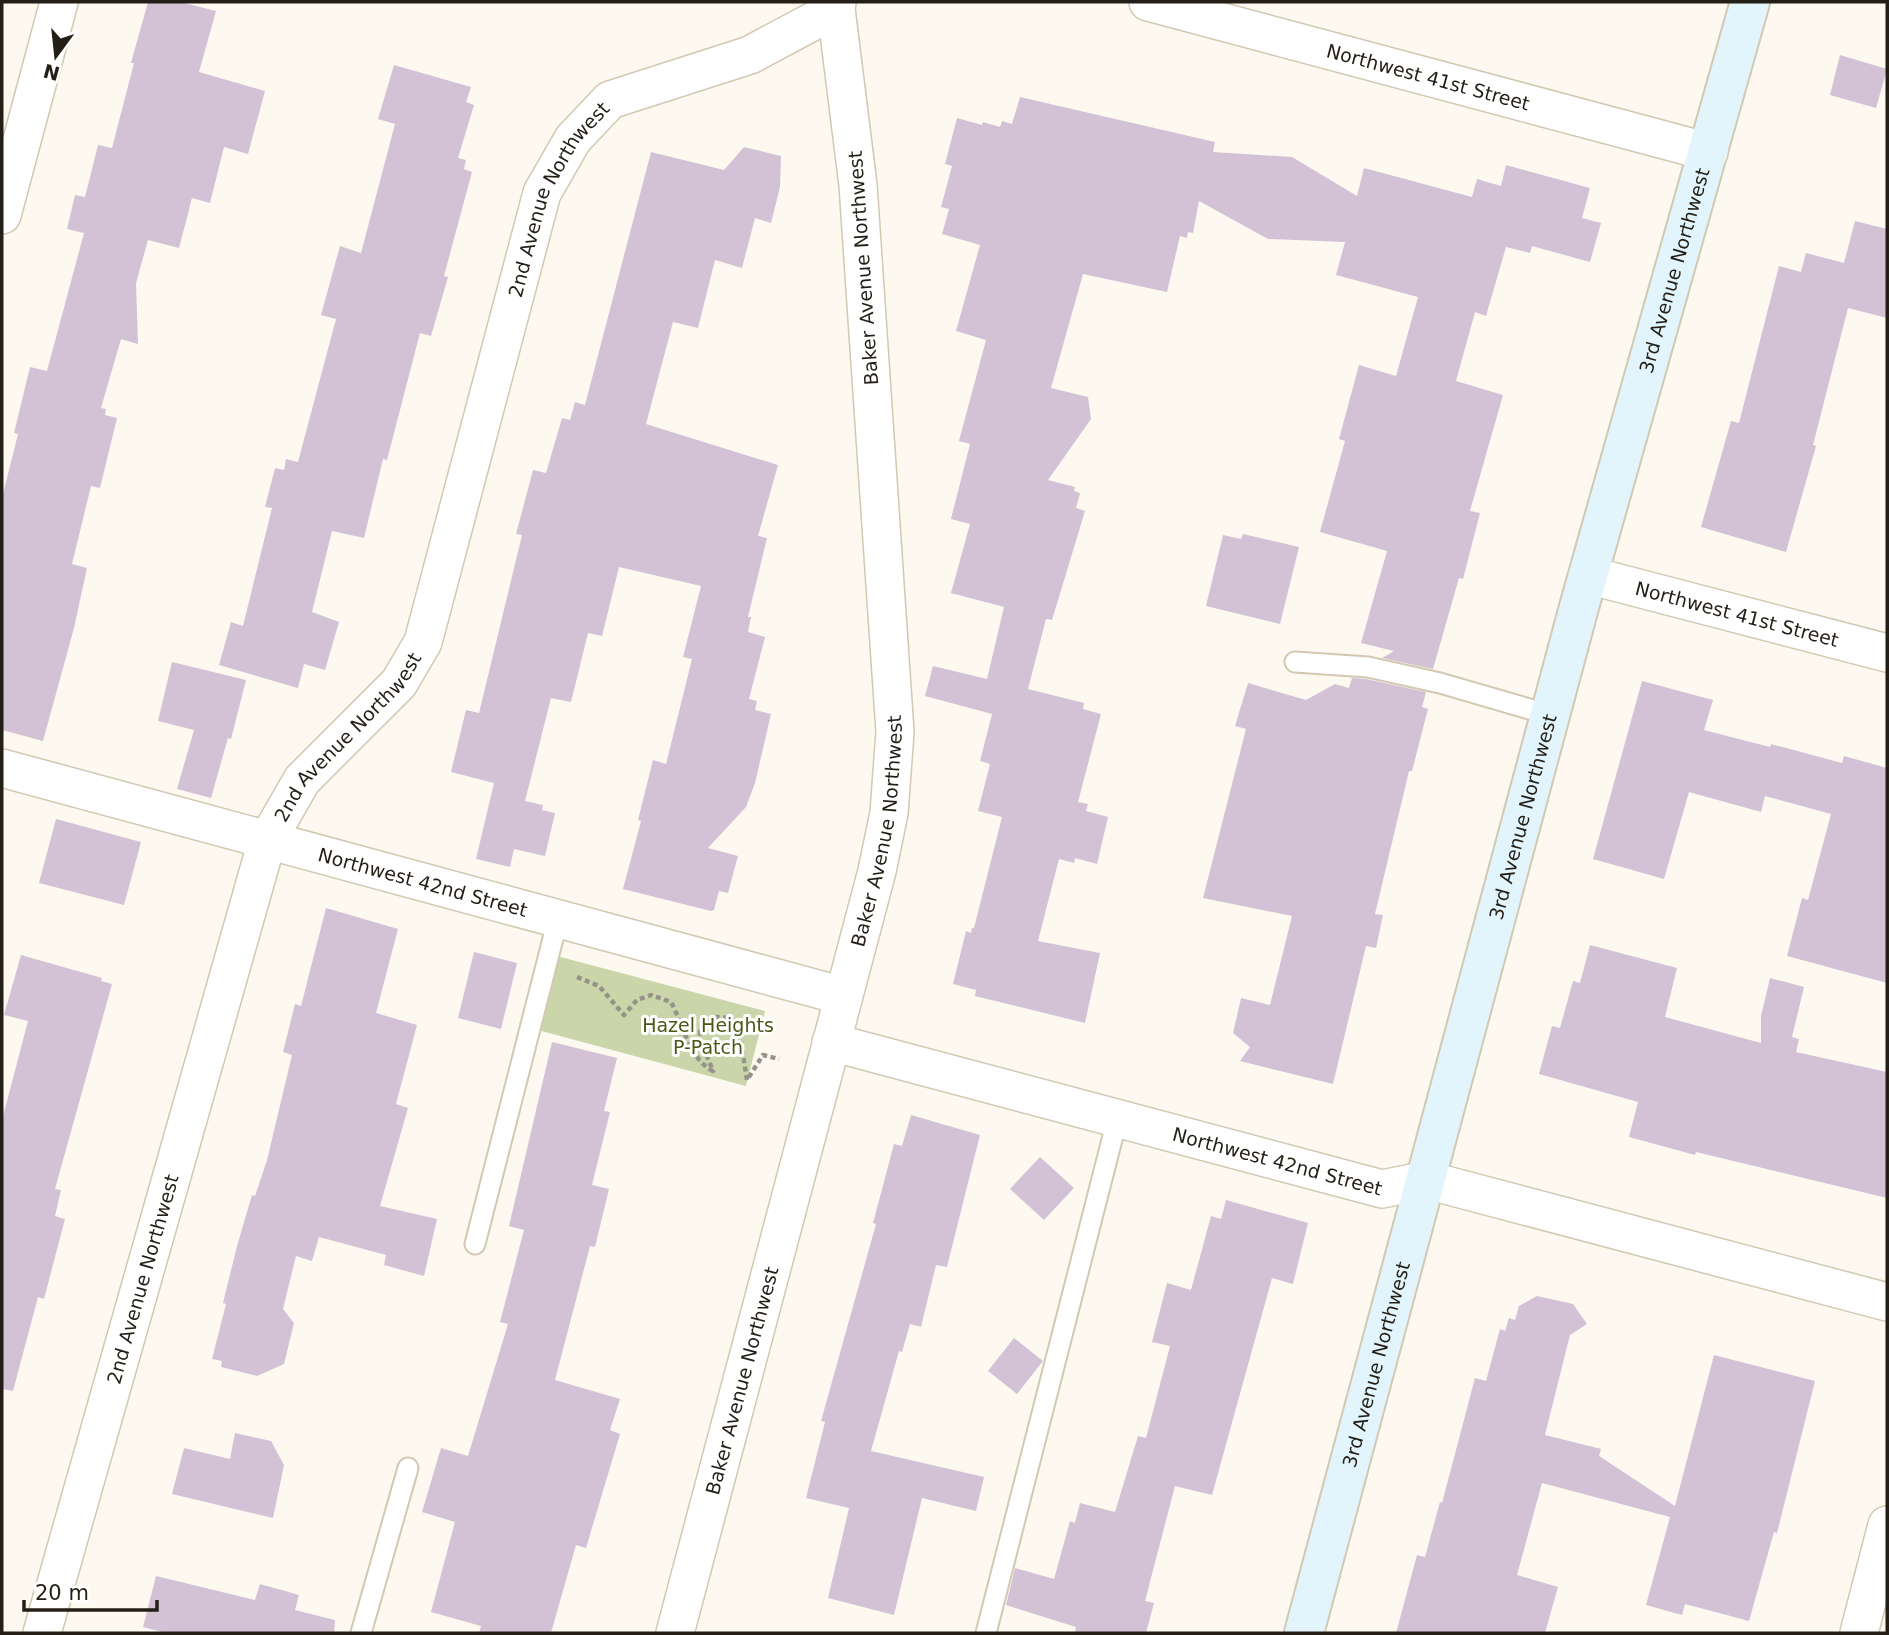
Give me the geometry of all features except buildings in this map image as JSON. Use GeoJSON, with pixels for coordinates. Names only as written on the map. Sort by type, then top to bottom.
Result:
{"type":"FeatureCollection","features":[{"type":"Feature","properties":{"kind":"street"},"geometry":{"type":"LineString","coordinates":[[2,215],[59,2]]}},
{"type":"Feature","properties":{"kind":"street","name":"Northwest 41st Street"},"geometry":{"type":"LineString","coordinates":[[1148,2],[1709,152]]}},
{"type":"Feature","properties":{"kind":"street","name":"3rd Avenue Northwest"},"geometry":{"type":"LineString","coordinates":[[1304,1633],[1588,575],[1750,2]]}},
{"type":"Feature","properties":{"kind":"street","name":"2nd Avenue Northwest"},"geometry":{"type":"LineString","coordinates":[[42,1633],[267,841],[302,779],[399,683],[423,642],[542,194],[573,139],[610,100],[750,55],[837,5]]}},
{"type":"Feature","properties":{"kind":"street","name":"Baker Avenue Northwest"},"geometry":{"type":"LineString","coordinates":[[675,1633],[877,871],[889,813],[895,732],[858,185],[837,5]]}},
{"type":"Feature","properties":{"kind":"street","name":"Northwest 41st Street"},"geometry":{"type":"LineString","coordinates":[[1588,575],[1887,653]]}},
{"type":"Feature","properties":{"kind":"street","name":"Northwest 42nd Street"},"geometry":{"type":"LineString","coordinates":[[2,768],[843,996]]}},
{"type":"Feature","properties":{"kind":"street","name":"Northwest 42nd Street"},"geometry":{"type":"LineString","coordinates":[[831,1042],[1382,1189],[1427,1180],[1887,1302]]}},
{"type":"Feature","properties":{"kind":"street"},"geometry":{"type":"LineString","coordinates":[[1859,1633],[1887,1525]]}},
{"type":"Feature","properties":{"kind":"lane"},"geometry":{"type":"LineString","coordinates":[[1295,662],[1380,670],[1440,683],[1550,715]]}},
{"type":"Feature","properties":{"kind":"lane"},"geometry":{"type":"LineString","coordinates":[[475,1244],[558,919]]}},
{"type":"Feature","properties":{"kind":"lane"},"geometry":{"type":"LineString","coordinates":[[986,1633],[1118,1120]]}},
{"type":"Feature","properties":{"kind":"lane"},"geometry":{"type":"LineString","coordinates":[[361,1633],[408,1468]]}},
{"type":"Feature","properties":{"kind":"path"},"geometry":{"type":"LineString","coordinates":[[574,976],[600,986],[624,1015],[637,1000],[651,995],[671,1002],[690,1045],[706,1067],[713,1071],[701,1042],[700,1031],[713,1017],[731,1018],[739,1029],[747,1080],[764,1055],[779,1059]]}},
{"type":"Feature","properties":{"kind":"green space","name":"Hazel Heights P-Patch"},"geometry":{"type":"Polygon","coordinates":[[[553,955],[765,1011],[746,1086],[534,1029],[553,955]]]}}]}
